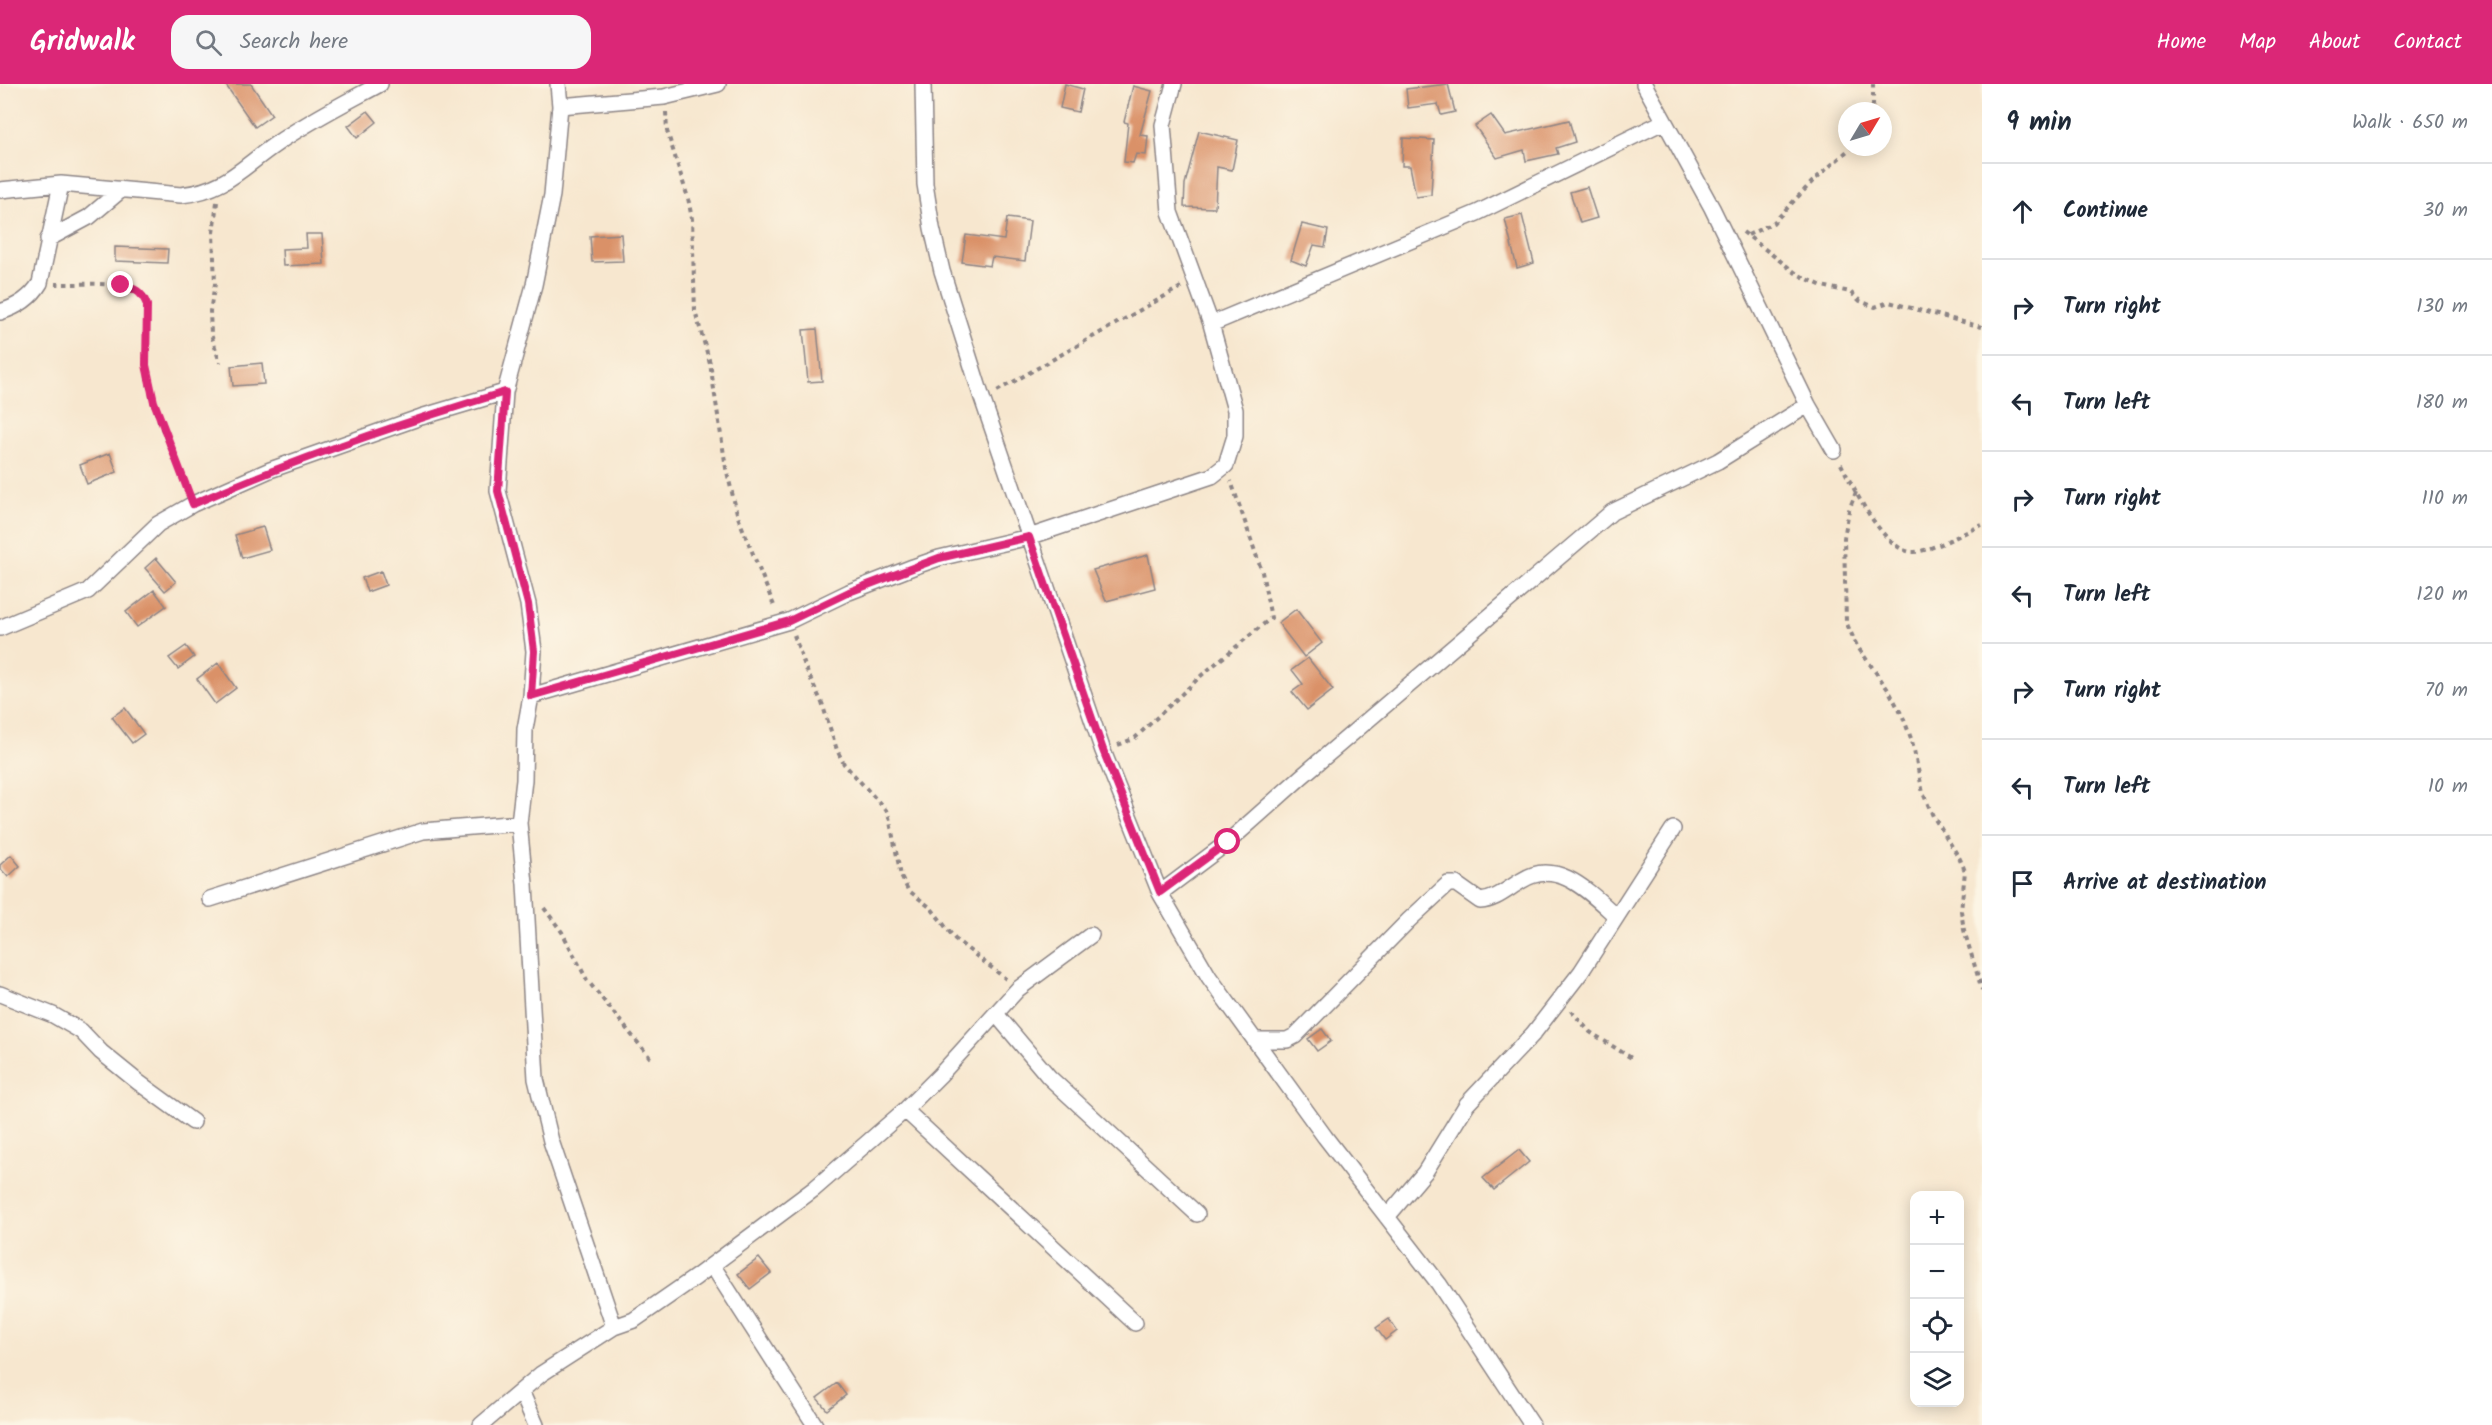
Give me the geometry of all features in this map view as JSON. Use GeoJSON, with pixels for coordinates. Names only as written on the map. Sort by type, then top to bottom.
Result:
{"type":"FeatureCollection","features":[{"type":"Feature","properties":{"kind":"street"},"geometry":{"type":"LineString","coordinates":[[0,190],[62,184],[181,195],[200,193],[219,186],[276,143],[380,84]]}},
{"type":"Feature","properties":{"kind":"street"},"geometry":{"type":"LineString","coordinates":[[544,84],[559,96],[664,97],[718,84]]}},
{"type":"Feature","properties":{"kind":"street"},"geometry":{"type":"LineString","coordinates":[[923,84],[924,184],[942,271],[982,399],[1103,750],[1160,892],[1209,977],[1325,1137],[1439,1284],[1532,1425]]}},
{"type":"Feature","properties":{"kind":"street"},"geometry":{"type":"LineString","coordinates":[[531,696],[789,621],[849,592],[913,567],[939,558],[1029,537],[1212,476],[1226,465],[1235,436],[1235,410],[1211,324],[1170,212],[1163,125],[1174,84]]}},
{"type":"Feature","properties":{"kind":"street"},"geometry":{"type":"LineString","coordinates":[[1644,84],[1712,208],[1808,405],[1834,450]]}},
{"type":"Feature","properties":{"kind":"street"},"geometry":{"type":"LineString","coordinates":[[559,96],[552,195],[544,242],[505,392],[498,491],[528,604],[534,651],[531,696],[525,729],[524,780],[519,823],[525,884],[536,1079],[551,1141],[614,1327]]}},
{"type":"Feature","properties":{"kind":"street"},"geometry":{"type":"LineString","coordinates":[[1211,324],[1477,213],[1663,122]]}},
{"type":"Feature","properties":{"kind":"street"},"geometry":{"type":"LineString","coordinates":[[0,312],[20,304],[35,291],[40,282],[62,184]]}},
{"type":"Feature","properties":{"kind":"street"},"geometry":{"type":"LineString","coordinates":[[48,239],[88,217],[121,190]]}},
{"type":"Feature","properties":{"kind":"street"},"geometry":{"type":"LineString","coordinates":[[0,628],[88,591],[159,525],[193,504],[270,470],[421,417],[505,392]]}},
{"type":"Feature","properties":{"kind":"street"},"geometry":{"type":"LineString","coordinates":[[1160,892],[1228,842],[1612,512],[1719,461],[1808,405]]}},
{"type":"Feature","properties":{"kind":"street"},"geometry":{"type":"LineString","coordinates":[[210,899],[423,831],[519,823]]}},
{"type":"Feature","properties":{"kind":"street"},"geometry":{"type":"LineString","coordinates":[[1387,1217],[1425,1172],[1467,1104],[1533,1034],[1581,972],[1673,830]]}},
{"type":"Feature","properties":{"kind":"street"},"geometry":{"type":"LineString","coordinates":[[1256,1040],[1287,1040],[1300,1032],[1401,927],[1449,884],[1456,884],[1480,901],[1497,897],[1531,874],[1538,872],[1554,874],[1580,883],[1616,916]]}},
{"type":"Feature","properties":{"kind":"street"},"geometry":{"type":"LineString","coordinates":[[481,1425],[541,1374],[614,1327],[634,1320],[814,1188],[905,1110],[1018,989],[1091,935]]}},
{"type":"Feature","properties":{"kind":"street"},"geometry":{"type":"LineString","coordinates":[[0,994],[53,1015],[81,1032],[123,1070],[193,1122]]}},
{"type":"Feature","properties":{"kind":"street"},"geometry":{"type":"LineString","coordinates":[[996,1014],[1049,1077],[1197,1214]]}},
{"type":"Feature","properties":{"kind":"street"},"geometry":{"type":"LineString","coordinates":[[905,1110],[1136,1323]]}},
{"type":"Feature","properties":{"kind":"street"},"geometry":{"type":"LineString","coordinates":[[712,1265],[815,1425]]}},
{"type":"Feature","properties":{"kind":"street"},"geometry":{"type":"LineString","coordinates":[[521,1391],[536,1425]]}},
{"type":"Feature","properties":{"kind":"path"},"geometry":{"type":"LineString","coordinates":[[1873,84],[1873,102]]}},
{"type":"Feature","properties":{"kind":"path"},"geometry":{"type":"LineString","coordinates":[[664,97],[667,132],[688,198],[692,219],[696,311],[710,363],[726,468],[738,518],[771,602],[778,615],[789,621],[844,764],[890,817],[902,876],[908,890],[931,908],[955,939],[1018,989]]}},
{"type":"Feature","properties":{"kind":"path"},"geometry":{"type":"LineString","coordinates":[[1748,235],[1773,223],[1814,180],[1842,156]]}},
{"type":"Feature","properties":{"kind":"path"},"geometry":{"type":"LineString","coordinates":[[219,186],[213,233],[215,284],[210,311],[211,334],[220,363]]}},
{"type":"Feature","properties":{"kind":"path"},"geometry":{"type":"LineString","coordinates":[[1739,228],[1797,274],[1822,286],[1850,292],[1860,301],[1875,307],[1889,302],[1982,327]]}},
{"type":"Feature","properties":{"kind":"path"},"geometry":{"type":"LineString","coordinates":[[982,399],[1014,384],[1195,280]]}},
{"type":"Feature","properties":{"kind":"path"},"geometry":{"type":"LineString","coordinates":[[40,282],[84,286],[121,285],[134,288],[144,296],[148,328],[146,365],[154,402],[193,504]]}},
{"type":"Feature","properties":{"kind":"path"},"geometry":{"type":"LineString","coordinates":[[1834,450],[1856,492],[1893,544],[1912,552],[1938,544],[1982,525]]}},
{"type":"Feature","properties":{"kind":"path"},"geometry":{"type":"LineString","coordinates":[[1103,750],[1135,738],[1203,674],[1272,618],[1262,572],[1226,465]]}},
{"type":"Feature","properties":{"kind":"path"},"geometry":{"type":"LineString","coordinates":[[1856,492],[1849,510],[1844,538],[1846,622],[1857,646],[1889,691],[1903,717],[1912,741],[1923,793],[1933,816],[1960,859],[1965,881],[1962,921],[1982,990]]}},
{"type":"Feature","properties":{"kind":"path"},"geometry":{"type":"LineString","coordinates":[[525,884],[562,932],[587,980],[652,1060]]}},
{"type":"Feature","properties":{"kind":"path"},"geometry":{"type":"LineString","coordinates":[[1553,1007],[1571,1011],[1590,1032],[1633,1059]]}},
{"type":"Feature","properties":{"kind":"building"},"geometry":{"type":"Polygon","coordinates":[[[225,84],[251,84],[272,115],[255,127],[225,84]]]}},
{"type":"Feature","properties":{"kind":"building"},"geometry":{"type":"Polygon","coordinates":[[[1065,84],[1083,89],[1078,112],[1060,108],[1065,84]]]}},
{"type":"Feature","properties":{"kind":"building"},"geometry":{"type":"Polygon","coordinates":[[[1448,84],[1455,112],[1441,115],[1438,104],[1408,108],[1406,89],[1448,84]]]}},
{"type":"Feature","properties":{"kind":"building"},"geometry":{"type":"Polygon","coordinates":[[[1133,86],[1152,91],[1140,135],[1148,136],[1146,155],[1136,154],[1133,163],[1124,162],[1128,123],[1124,122],[1133,86]]]}},
{"type":"Feature","properties":{"kind":"building"},"geometry":{"type":"Polygon","coordinates":[[[368,111],[377,122],[357,138],[348,126],[368,111]]]}},
{"type":"Feature","properties":{"kind":"building"},"geometry":{"type":"Polygon","coordinates":[[[1491,115],[1505,135],[1569,120],[1575,142],[1556,148],[1558,154],[1526,161],[1524,150],[1497,158],[1475,126],[1491,115]]]}},
{"type":"Feature","properties":{"kind":"building"},"geometry":{"type":"Polygon","coordinates":[[[1199,131],[1238,140],[1232,170],[1217,167],[1215,208],[1184,207],[1185,184],[1199,131]]]}},
{"type":"Feature","properties":{"kind":"building"},"geometry":{"type":"Polygon","coordinates":[[[1403,138],[1434,140],[1431,195],[1416,197],[1410,166],[1402,166],[1403,138]]]}},
{"type":"Feature","properties":{"kind":"building"},"geometry":{"type":"Polygon","coordinates":[[[1587,187],[1597,218],[1580,223],[1570,192],[1587,187]]]}},
{"type":"Feature","properties":{"kind":"building"},"geometry":{"type":"Polygon","coordinates":[[[1522,215],[1534,263],[1517,268],[1505,219],[1522,215]]]}},
{"type":"Feature","properties":{"kind":"building"},"geometry":{"type":"Polygon","coordinates":[[[1007,218],[1030,221],[1025,261],[992,257],[990,266],[962,262],[966,235],[1004,240],[1007,218]]]}},
{"type":"Feature","properties":{"kind":"building"},"geometry":{"type":"Polygon","coordinates":[[[1302,224],[1328,230],[1325,247],[1314,245],[1306,266],[1291,260],[1302,224]]]}},
{"type":"Feature","properties":{"kind":"building"},"geometry":{"type":"Polygon","coordinates":[[[306,234],[322,234],[324,264],[283,266],[282,249],[307,248],[306,234]]]}},
{"type":"Feature","properties":{"kind":"building"},"geometry":{"type":"Polygon","coordinates":[[[621,234],[623,261],[592,262],[590,236],[621,234]]]}},
{"type":"Feature","properties":{"kind":"building"},"geometry":{"type":"Polygon","coordinates":[[[115,247],[168,249],[167,263],[115,261],[115,247]]]}},
{"type":"Feature","properties":{"kind":"building"},"geometry":{"type":"Polygon","coordinates":[[[817,329],[822,381],[808,382],[803,330],[817,329]]]}},
{"type":"Feature","properties":{"kind":"building"},"geometry":{"type":"Polygon","coordinates":[[[262,363],[264,384],[233,386],[231,366],[262,363]]]}},
{"type":"Feature","properties":{"kind":"building"},"geometry":{"type":"Polygon","coordinates":[[[110,453],[117,472],[87,484],[80,465],[110,453]]]}},
{"type":"Feature","properties":{"kind":"building"},"geometry":{"type":"Polygon","coordinates":[[[263,527],[270,550],[242,558],[235,535],[263,527]]]}},
{"type":"Feature","properties":{"kind":"building"},"geometry":{"type":"Polygon","coordinates":[[[1148,555],[1155,588],[1106,601],[1093,570],[1148,555]]]}},
{"type":"Feature","properties":{"kind":"building"},"geometry":{"type":"Polygon","coordinates":[[[156,558],[176,582],[165,591],[145,568],[156,558]]]}},
{"type":"Feature","properties":{"kind":"building"},"geometry":{"type":"Polygon","coordinates":[[[381,571],[386,585],[367,592],[362,578],[381,571]]]}},
{"type":"Feature","properties":{"kind":"building"},"geometry":{"type":"Polygon","coordinates":[[[154,590],[166,606],[137,627],[126,612],[154,590]]]}},
{"type":"Feature","properties":{"kind":"building"},"geometry":{"type":"Polygon","coordinates":[[[1296,609],[1322,643],[1304,657],[1278,623],[1296,609]]]}},
{"type":"Feature","properties":{"kind":"building"},"geometry":{"type":"Polygon","coordinates":[[[186,646],[194,657],[178,669],[169,658],[186,646]]]}},
{"type":"Feature","properties":{"kind":"building"},"geometry":{"type":"Polygon","coordinates":[[[1308,658],[1333,690],[1307,710],[1292,692],[1303,684],[1292,670],[1308,658]]]}},
{"type":"Feature","properties":{"kind":"building"},"geometry":{"type":"Polygon","coordinates":[[[218,663],[236,688],[215,704],[197,679],[218,663]]]}},
{"type":"Feature","properties":{"kind":"building"},"geometry":{"type":"Polygon","coordinates":[[[125,708],[144,734],[132,743],[112,717],[125,708]]]}},
{"type":"Feature","properties":{"kind":"building"},"geometry":{"type":"Polygon","coordinates":[[[11,855],[20,866],[8,877],[0,865],[11,855]]]}},
{"type":"Feature","properties":{"kind":"building"},"geometry":{"type":"Polygon","coordinates":[[[1322,1029],[1331,1041],[1317,1051],[1308,1039],[1322,1029]]]}},
{"type":"Feature","properties":{"kind":"building"},"geometry":{"type":"Polygon","coordinates":[[[1519,1150],[1529,1162],[1494,1190],[1483,1178],[1519,1150]]]}},
{"type":"Feature","properties":{"kind":"building"},"geometry":{"type":"Polygon","coordinates":[[[759,1258],[771,1273],[750,1289],[738,1274],[759,1258]]]}},
{"type":"Feature","properties":{"kind":"building"},"geometry":{"type":"Polygon","coordinates":[[[1389,1319],[1397,1331],[1385,1340],[1376,1328],[1389,1319]]]}},
{"type":"Feature","properties":{"kind":"building"},"geometry":{"type":"Polygon","coordinates":[[[837,1383],[846,1395],[827,1410],[817,1398],[837,1383]]]}},
{"type":"Feature","properties":{"kind":"route"},"geometry":{"type":"LineString","coordinates":[[121,285],[134,288],[144,296],[147,305],[146,365],[154,402],[193,504],[270,470],[421,417],[505,392],[498,491],[528,604],[534,651],[531,696],[789,621],[849,592],[939,558],[1029,537],[1103,750],[1160,892],[1228,842]]}}]}
